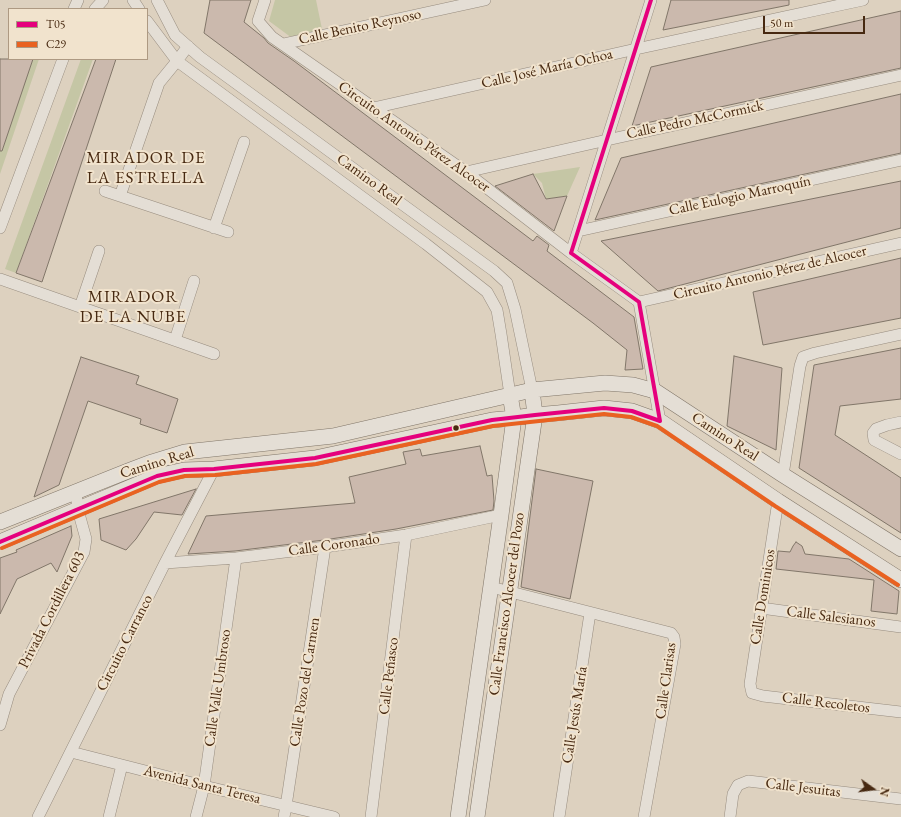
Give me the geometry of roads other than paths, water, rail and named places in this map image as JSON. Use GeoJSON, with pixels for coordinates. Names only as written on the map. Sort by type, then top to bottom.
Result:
{"type":"FeatureCollection","features":[{"type":"Feature","properties":{"kind":"street"},"geometry":{"type":"LineString","coordinates":[[96,8],[103,0]]}},
{"type":"Feature","properties":{"kind":"street","name":"Camino Real"},"geometry":{"type":"LineString","coordinates":[[157,0],[175,35],[188,46],[213,66],[494,271],[507,283],[515,309],[532,390]]}},
{"type":"Feature","properties":{"kind":"street"},"geometry":{"type":"LineString","coordinates":[[164,14],[167,0]]}},
{"type":"Feature","properties":{"kind":"street","name":"Circuito Antonio Pérez Alcocer"},"geometry":{"type":"LineString","coordinates":[[265,0],[258,21],[272,37],[466,172],[571,253]]}},
{"type":"Feature","properties":{"kind":"street","name":"Calle Benito Reynoso"},"geometry":{"type":"LineString","coordinates":[[283,44],[485,0]]}},
{"type":"Feature","properties":{"kind":"street"},"geometry":{"type":"LineString","coordinates":[[651,0],[571,253],[639,302],[660,421]]}},
{"type":"Feature","properties":{"kind":"street","name":"Calle José María Ochoa"},"geometry":{"type":"LineString","coordinates":[[373,108],[863,0]]}},
{"type":"Feature","properties":{"kind":"street","name":"Camino Real"},"geometry":{"type":"LineString","coordinates":[[148,22],[178,61],[426,244],[487,292],[497,310],[510,395]]}},
{"type":"Feature","properties":{"kind":"street"},"geometry":{"type":"LineString","coordinates":[[120,196],[159,83],[178,61],[188,46]]}},
{"type":"Feature","properties":{"kind":"street"},"geometry":{"type":"LineString","coordinates":[[0,228],[63,60]]}},
{"type":"Feature","properties":{"kind":"street","name":"Calle Pedro McCormick"},"geometry":{"type":"LineString","coordinates":[[466,172],[901,75]]}},
{"type":"Feature","properties":{"kind":"street"},"geometry":{"type":"LineString","coordinates":[[214,228],[244,142]]}},
{"type":"Feature","properties":{"kind":"street","name":"Calle Eulogio Marroquín"},"geometry":{"type":"LineString","coordinates":[[578,231],[901,160]]}},
{"type":"Feature","properties":{"kind":"street"},"geometry":{"type":"LineString","coordinates":[[104,191],[228,232]]}},
{"type":"Feature","properties":{"kind":"street","name":"Circuito Antonio Pérez de Alcocer"},"geometry":{"type":"LineString","coordinates":[[639,302],[901,243]]}},
{"type":"Feature","properties":{"kind":"street"},"geometry":{"type":"LineString","coordinates":[[80,307],[99,251]]}},
{"type":"Feature","properties":{"kind":"street"},"geometry":{"type":"LineString","coordinates":[[0,279],[214,354]]}},
{"type":"Feature","properties":{"kind":"street"},"geometry":{"type":"LineString","coordinates":[[175,340],[194,281]]}},
{"type":"Feature","properties":{"kind":"street"},"geometry":{"type":"LineString","coordinates":[[783,475],[800,366],[803,357],[901,334]]}},
{"type":"Feature","properties":{"kind":"street","name":"Camino Real"},"geometry":{"type":"LineString","coordinates":[[0,522],[149,463],[185,452],[333,436],[532,390],[605,383],[633,385],[655,391],[783,475],[901,549]]}},
{"type":"Feature","properties":{"kind":"street","name":"Calle Francisco Alcocer del Pozo"},"geometry":{"type":"LineString","coordinates":[[477,817],[535,415],[532,390]]}},
{"type":"Feature","properties":{"kind":"street","name":"Calle Francisco Alcocer del Pozo"},"geometry":{"type":"LineString","coordinates":[[458,817],[514,418],[510,395]]}},
{"type":"Feature","properties":{"kind":"street","name":"Camino Real"},"geometry":{"type":"LineString","coordinates":[[0,542],[158,476],[184,470],[214,470],[315,458],[492,420],[604,408],[632,411],[660,421],[778,501],[901,580]]}},
{"type":"Feature","properties":{"kind":"street"},"geometry":{"type":"LineString","coordinates":[[901,422],[876,429],[873,433],[874,440],[901,454]]}},
{"type":"Feature","properties":{"kind":"street","name":"Circuito Carranco"},"geometry":{"type":"LineString","coordinates":[[38,817],[165,563],[214,470]]}},
{"type":"Feature","properties":{"kind":"street","name":"Privada Cordillera 603"},"geometry":{"type":"LineString","coordinates":[[0,725],[9,694],[84,552],[86,539],[78,510],[76,492]]}},
{"type":"Feature","properties":{"kind":"street","name":"Calle Dominicos"},"geometry":{"type":"LineString","coordinates":[[752,693],[750,684],[778,501]]}},
{"type":"Feature","properties":{"kind":"street","name":"Calle Coronado"},"geometry":{"type":"LineString","coordinates":[[165,563],[236,558],[325,547],[406,535],[501,515]]}},
{"type":"Feature","properties":{"kind":"street","name":"Calle Peñasco"},"geometry":{"type":"LineString","coordinates":[[371,817],[406,535]]}},
{"type":"Feature","properties":{"kind":"street","name":"Calle Pozo del Carmen"},"geometry":{"type":"LineString","coordinates":[[285,812],[325,547]]}},
{"type":"Feature","properties":{"kind":"street","name":"Calle Valle Umbroso"},"geometry":{"type":"LineString","coordinates":[[196,817],[204,786],[236,558]]}},
{"type":"Feature","properties":{"kind":"street","name":"Calle Clarisas"},"geometry":{"type":"LineString","coordinates":[[491,587],[671,634],[674,637],[675,644],[644,817]]}},
{"type":"Feature","properties":{"kind":"street","name":"Calle Salesianos"},"geometry":{"type":"LineString","coordinates":[[761,608],[901,627]]}},
{"type":"Feature","properties":{"kind":"street","name":"Calle Jesús María"},"geometry":{"type":"LineString","coordinates":[[559,817],[590,613]]}},
{"type":"Feature","properties":{"kind":"street","name":"Calle Recoletos"},"geometry":{"type":"LineString","coordinates":[[752,693],[762,696],[901,712]]}},
{"type":"Feature","properties":{"kind":"street","name":"Avenida Santa Teresa"},"geometry":{"type":"LineString","coordinates":[[71,752],[204,786],[285,812],[334,817]]}},
{"type":"Feature","properties":{"kind":"street"},"geometry":{"type":"LineString","coordinates":[[109,817],[122,765]]}},
{"type":"Feature","properties":{"kind":"street","name":"Calle Jesuitas"},"geometry":{"type":"LineString","coordinates":[[730,817],[733,794],[738,785],[748,781],[901,799]]}},
{"type":"Feature","properties":{"kind":"district","name":"MIRADOR DE LA ESTRELLA"},"geometry":{"type":"Point","coordinates":[146,168]}},
{"type":"Feature","properties":{"kind":"district","name":"MIRADOR DE LA NUBE"},"geometry":{"type":"Point","coordinates":[133,307]}}]}
